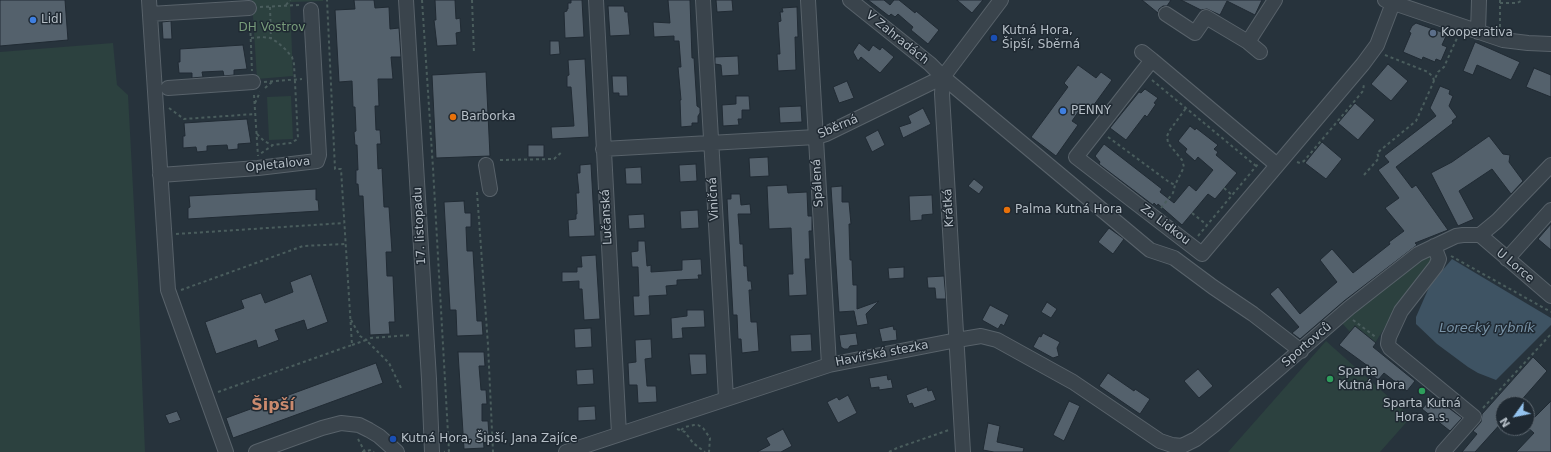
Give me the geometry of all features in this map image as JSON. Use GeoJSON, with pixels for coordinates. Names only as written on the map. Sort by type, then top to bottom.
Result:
{"type":"FeatureCollection","features":[{"type":"Feature","properties":{"kind":"street"},"geometry":{"type":"LineString","coordinates":[[149,0],[168,290],[226,452]]}},
{"type":"Feature","properties":{"kind":"street","name":"17. listopadu"},"geometry":{"type":"LineString","coordinates":[[406,0],[432,452]]}},
{"type":"Feature","properties":{"kind":"street","name":"Lučanská"},"geometry":{"type":"LineString","coordinates":[[596,0],[619,434]]}},
{"type":"Feature","properties":{"kind":"street","name":"Viničná"},"geometry":{"type":"LineString","coordinates":[[703,0],[726,398]]}},
{"type":"Feature","properties":{"kind":"street","name":"Spálená"},"geometry":{"type":"LineString","coordinates":[[808,0],[829,365]]}},
{"type":"Feature","properties":{"kind":"street","name":"V Zahradách"},"geometry":{"type":"LineString","coordinates":[[850,0],[930,64],[943,77],[1150,250],[1174,258],[1253,314],[1301,351]]}},
{"type":"Feature","properties":{"kind":"street","name":"Sběrná"},"geometry":{"type":"LineString","coordinates":[[603,149],[816,137],[826,134],[943,77],[1001,0]]}},
{"type":"Feature","properties":{"kind":"street"},"geometry":{"type":"LineString","coordinates":[[1248,42],[1275,0]]}},
{"type":"Feature","properties":{"kind":"street"},"geometry":{"type":"LineString","coordinates":[[1478,32],[1479,0]]}},
{"type":"Feature","properties":{"kind":"street"},"geometry":{"type":"LineString","coordinates":[[1389,1],[1503,40],[1551,44]]}},
{"type":"Feature","properties":{"kind":"street","name":"Za Lidkou"},"geometry":{"type":"LineString","coordinates":[[1277,165],[1147,56],[1142,72],[1076,157],[1202,254],[1367,59],[1377,45],[1389,1]]}},
{"type":"Feature","properties":{"kind":"street"},"geometry":{"type":"LineString","coordinates":[[150,14],[249,8]]}},
{"type":"Feature","properties":{"kind":"street","name":"Opletalova"},"geometry":{"type":"LineString","coordinates":[[160,175],[317,161],[319,155],[315,77],[309,8]]}},
{"type":"Feature","properties":{"kind":"street"},"geometry":{"type":"LineString","coordinates":[[1166,14],[1195,33],[1206,17],[1248,42],[1260,52]]}},
{"type":"Feature","properties":{"kind":"street","name":"Krátká"},"geometry":{"type":"LineString","coordinates":[[943,77],[942,94],[963,452]]}},
{"type":"Feature","properties":{"kind":"street"},"geometry":{"type":"LineString","coordinates":[[168,88],[253,82]]}},
{"type":"Feature","properties":{"kind":"street"},"geometry":{"type":"LineString","coordinates":[[483,189],[486,165]]}},
{"type":"Feature","properties":{"kind":"street"},"geometry":{"type":"LineString","coordinates":[[1480,235],[1501,217],[1551,165]]}},
{"type":"Feature","properties":{"kind":"street"},"geometry":{"type":"LineString","coordinates":[[1507,259],[1551,210]]}},
{"type":"Feature","properties":{"kind":"street","name":"Sportovců"},"geometry":{"type":"LineString","coordinates":[[1182,446],[1196,439],[1214,426],[1338,318],[1418,254],[1436,250],[1462,235],[1480,235]]}},
{"type":"Feature","properties":{"kind":"street","name":"U Lorce"},"geometry":{"type":"LineString","coordinates":[[1480,235],[1551,296]]}},
{"type":"Feature","properties":{"kind":"street"},"geometry":{"type":"LineString","coordinates":[[1436,250],[1439,259],[1436,266],[1401,311],[1389,338],[1388,344],[1390,348],[1474,417],[1443,452]]}},
{"type":"Feature","properties":{"kind":"street","name":"Havířská stezka"},"geometry":{"type":"LineString","coordinates":[[566,452],[829,365],[981,336],[997,340],[1073,382],[1160,441],[1172,445],[1182,446]]}},
{"type":"Feature","properties":{"kind":"street"},"geometry":{"type":"LineString","coordinates":[[256,452],[322,428],[341,423],[358,425],[369,430],[379,436],[397,452]]}},
{"type":"Feature","properties":{"kind":"path"},"geometry":{"type":"LineString","coordinates":[[286,6],[290,0]]}},
{"type":"Feature","properties":{"kind":"path"},"geometry":{"type":"LineString","coordinates":[[327,0],[335,169],[341,169],[352,345]]}},
{"type":"Feature","properties":{"kind":"path"},"geometry":{"type":"LineString","coordinates":[[422,0],[434,176],[449,451],[444,452]]}},
{"type":"Feature","properties":{"kind":"path"},"geometry":{"type":"LineString","coordinates":[[472,0],[474,54]]}},
{"type":"Feature","properties":{"kind":"path"},"geometry":{"type":"LineString","coordinates":[[1500,28],[1500,1],[1517,3],[1523,0]]}},
{"type":"Feature","properties":{"kind":"path"},"geometry":{"type":"LineString","coordinates":[[249,8],[286,6],[309,8]]}},
{"type":"Feature","properties":{"kind":"path"},"geometry":{"type":"LineString","coordinates":[[270,7],[271,39]]}},
{"type":"Feature","properties":{"kind":"path"},"geometry":{"type":"LineString","coordinates":[[1364,175],[1379,158],[1377,153],[1418,118],[1438,72],[1444,68],[1458,35]]}},
{"type":"Feature","properties":{"kind":"path"},"geometry":{"type":"LineString","coordinates":[[251,38],[262,37],[271,39],[285,49],[292,57],[295,79],[298,138],[291,143],[273,145],[258,156]]}},
{"type":"Feature","properties":{"kind":"path"},"geometry":{"type":"LineString","coordinates":[[1382,54],[1428,72],[1434,81]]}},
{"type":"Feature","properties":{"kind":"path"},"geometry":{"type":"LineString","coordinates":[[1142,72],[1256,166]]}},
{"type":"Feature","properties":{"kind":"path"},"geometry":{"type":"LineString","coordinates":[[253,82],[315,77]]}},
{"type":"Feature","properties":{"kind":"path"},"geometry":{"type":"LineString","coordinates":[[1154,217],[1173,193],[1184,164],[1168,143],[1167,136],[1186,108],[1196,97]]}},
{"type":"Feature","properties":{"kind":"path"},"geometry":{"type":"LineString","coordinates":[[169,108],[184,119],[255,114]]}},
{"type":"Feature","properties":{"kind":"path"},"geometry":{"type":"LineString","coordinates":[[256,132],[264,141],[273,145]]}},
{"type":"Feature","properties":{"kind":"path"},"geometry":{"type":"LineString","coordinates":[[1109,137],[1175,185]]}},
{"type":"Feature","properties":{"kind":"path"},"geometry":{"type":"LineString","coordinates":[[500,160],[554,159],[563,151]]}},
{"type":"Feature","properties":{"kind":"path"},"geometry":{"type":"LineString","coordinates":[[1190,244],[1266,155]]}},
{"type":"Feature","properties":{"kind":"path"},"geometry":{"type":"LineString","coordinates":[[1224,188],[1232,194]]}},
{"type":"Feature","properties":{"kind":"path"},"geometry":{"type":"LineString","coordinates":[[483,189],[493,452]]}},
{"type":"Feature","properties":{"kind":"path"},"geometry":{"type":"LineString","coordinates":[[1192,213],[1207,225]]}},
{"type":"Feature","properties":{"kind":"path"},"geometry":{"type":"LineString","coordinates":[[176,234],[344,224]]}},
{"type":"Feature","properties":{"kind":"path"},"geometry":{"type":"LineString","coordinates":[[176,292],[303,246],[346,244]]}},
{"type":"Feature","properties":{"kind":"path"},"geometry":{"type":"LineString","coordinates":[[1436,250],[1448,254],[1478,273],[1551,312]]}},
{"type":"Feature","properties":{"kind":"path"},"geometry":{"type":"LineString","coordinates":[[1338,318],[1352,319],[1390,348]]}},
{"type":"Feature","properties":{"kind":"path"},"geometry":{"type":"LineString","coordinates":[[350,319],[360,336],[389,363],[401,388]]}},
{"type":"Feature","properties":{"kind":"path"},"geometry":{"type":"LineString","coordinates":[[1474,417],[1551,334]]}},
{"type":"Feature","properties":{"kind":"path"},"geometry":{"type":"LineString","coordinates":[[206,398],[371,338],[411,335]]}},
{"type":"Feature","properties":{"kind":"path"},"geometry":{"type":"LineString","coordinates":[[705,452],[693,443],[685,432],[681,430],[685,427],[694,425],[698,425],[703,428],[710,438],[709,452]]}},
{"type":"Feature","properties":{"kind":"path"},"geometry":{"type":"LineString","coordinates":[[889,452],[962,426]]}},
{"type":"Feature","properties":{"kind":"path"},"geometry":{"type":"LineString","coordinates":[[362,452],[371,450],[374,452]]}},
{"type":"Feature","properties":{"kind":"green space","name":"DH Vostrov"},"geometry":{"type":"Polygon","coordinates":[[[252,0],[323,0],[290,2],[293,76],[257,79],[252,0]]]}},
{"type":"Feature","properties":{"kind":"green space"},"geometry":{"type":"Polygon","coordinates":[[[113,43],[117,85],[128,95],[145,452],[0,452],[0,52],[113,43]]]}},
{"type":"Feature","properties":{"kind":"green space"},"geometry":{"type":"Polygon","coordinates":[[[291,96],[293,139],[269,140],[267,97],[291,96]]]}},
{"type":"Feature","properties":{"kind":"green space"},"geometry":{"type":"Polygon","coordinates":[[[1429,256],[1433,260],[1395,311],[1375,343],[1355,326],[1350,332],[1341,322],[1423,257],[1429,256]]]}},
{"type":"Feature","properties":{"kind":"green space","name":"Sparta Kutná Hora"},"geometry":{"type":"Polygon","coordinates":[[[1326,341],[1411,417],[1380,452],[1228,452],[1326,341]]]}},
{"type":"Feature","properties":{"kind":"water","name":"Lorecký rybník"},"geometry":{"type":"Polygon","coordinates":[[[1452,259],[1551,318],[1551,325],[1496,380],[1478,373],[1468,367],[1437,344],[1416,324],[1416,317],[1430,285],[1452,259]]]}},
{"type":"Feature","properties":{"kind":"building","name":"Lidl"},"geometry":{"type":"Polygon","coordinates":[[[0,0],[65,0],[68,40],[0,46],[0,0]]]}},
{"type":"Feature","properties":{"kind":"building"},"geometry":{"type":"Polygon","coordinates":[[[354,0],[374,0],[375,8],[389,7],[390,29],[399,28],[401,57],[391,57],[393,79],[378,79],[379,106],[375,106],[376,130],[380,130],[381,144],[377,144],[378,169],[382,168],[384,207],[389,207],[392,252],[386,252],[387,276],[393,276],[395,322],[389,322],[390,334],[370,335],[363,196],[359,196],[358,184],[356,184],[356,170],[358,170],[357,145],[355,145],[354,132],[356,131],[352,81],[339,82],[335,10],[355,9],[354,0]]]}},
{"type":"Feature","properties":{"kind":"building"},"geometry":{"type":"Polygon","coordinates":[[[435,0],[455,0],[456,19],[460,18],[461,32],[456,33],[457,45],[437,46],[434,20],[436,20],[435,0]]]}},
{"type":"Feature","properties":{"kind":"building"},"geometry":{"type":"Polygon","coordinates":[[[571,0],[582,0],[584,37],[565,38],[564,12],[567,11],[568,3],[571,3],[571,0]]]}},
{"type":"Feature","properties":{"kind":"building"},"geometry":{"type":"Polygon","coordinates":[[[668,0],[690,0],[692,58],[694,58],[697,106],[700,108],[698,123],[692,123],[692,126],[681,127],[681,100],[678,67],[681,67],[679,41],[674,41],[674,36],[654,37],[653,22],[670,23],[668,0]]]}},
{"type":"Feature","properties":{"kind":"building"},"geometry":{"type":"Polygon","coordinates":[[[716,0],[732,0],[733,11],[717,12],[716,0]]]}},
{"type":"Feature","properties":{"kind":"building"},"geometry":{"type":"Polygon","coordinates":[[[868,0],[884,0],[890,5],[894,0],[899,0],[915,13],[916,11],[939,30],[928,44],[911,30],[913,27],[898,14],[895,17],[891,14],[889,16],[868,0]]]}},
{"type":"Feature","properties":{"kind":"building"},"geometry":{"type":"Polygon","coordinates":[[[957,0],[983,0],[972,13],[957,0]]]}},
{"type":"Feature","properties":{"kind":"building"},"geometry":{"type":"Polygon","coordinates":[[[1142,0],[1171,0],[1167,6],[1163,6],[1159,9],[1158,13],[1142,0]]]}},
{"type":"Feature","properties":{"kind":"building"},"geometry":{"type":"Polygon","coordinates":[[[1181,0],[1262,0],[1255,15],[1227,1],[1220,15],[1207,9],[1201,10],[1181,0]]]}},
{"type":"Feature","properties":{"kind":"building"},"geometry":{"type":"Polygon","coordinates":[[[608,6],[624,6],[625,12],[628,12],[630,35],[610,36],[608,6]]]}},
{"type":"Feature","properties":{"kind":"building"},"geometry":{"type":"Polygon","coordinates":[[[797,7],[798,37],[795,37],[796,70],[778,71],[777,54],[780,54],[778,22],[781,21],[780,12],[783,12],[782,8],[797,7]]]}},
{"type":"Feature","properties":{"kind":"building"},"geometry":{"type":"Polygon","coordinates":[[[171,21],[172,39],[163,39],[162,22],[171,21]]]}},
{"type":"Feature","properties":{"kind":"building"},"geometry":{"type":"Polygon","coordinates":[[[1416,23],[1447,34],[1442,45],[1447,47],[1441,61],[1436,59],[1435,62],[1423,57],[1422,60],[1403,52],[1411,33],[1409,32],[1412,26],[1416,23]]]}},
{"type":"Feature","properties":{"kind":"building"},"geometry":{"type":"Polygon","coordinates":[[[550,41],[559,41],[560,54],[550,55],[550,41]]]}},
{"type":"Feature","properties":{"kind":"building"},"geometry":{"type":"Polygon","coordinates":[[[1475,42],[1520,62],[1511,80],[1477,65],[1473,75],[1463,71],[1475,42]]]}},
{"type":"Feature","properties":{"kind":"building"},"geometry":{"type":"Polygon","coordinates":[[[859,43],[869,51],[873,45],[880,50],[882,47],[894,57],[880,73],[861,57],[858,61],[853,52],[859,43]]]}},
{"type":"Feature","properties":{"kind":"building"},"geometry":{"type":"Polygon","coordinates":[[[243,45],[247,69],[234,70],[234,75],[224,76],[223,71],[202,72],[203,77],[192,78],[192,73],[179,73],[178,62],[180,62],[180,49],[243,45]]]}},
{"type":"Feature","properties":{"kind":"building"},"geometry":{"type":"Polygon","coordinates":[[[738,56],[739,75],[722,76],[721,65],[715,64],[715,57],[738,56]]]}},
{"type":"Feature","properties":{"kind":"building"},"geometry":{"type":"Polygon","coordinates":[[[585,59],[589,137],[552,139],[551,127],[574,126],[571,87],[567,87],[567,76],[569,75],[568,60],[585,59]]]}},
{"type":"Feature","properties":{"kind":"building"},"geometry":{"type":"Polygon","coordinates":[[[1388,64],[1408,81],[1391,101],[1371,84],[1388,64]]]}},
{"type":"Feature","properties":{"kind":"building"},"geometry":{"type":"Polygon","coordinates":[[[1078,65],[1096,78],[1101,72],[1112,80],[1088,113],[1081,108],[1072,121],[1078,125],[1056,156],[1031,137],[1068,87],[1064,83],[1078,65]]]}},
{"type":"Feature","properties":{"kind":"building"},"geometry":{"type":"Polygon","coordinates":[[[1534,68],[1551,75],[1551,97],[1526,87],[1534,68]]]}},
{"type":"Feature","properties":{"kind":"building"},"geometry":{"type":"Polygon","coordinates":[[[486,72],[490,156],[436,158],[432,75],[486,72]]]}},
{"type":"Feature","properties":{"kind":"building"},"geometry":{"type":"Polygon","coordinates":[[[612,76],[627,76],[628,96],[619,96],[619,93],[613,93],[612,76]]]}},
{"type":"Feature","properties":{"kind":"building"},"geometry":{"type":"Polygon","coordinates":[[[847,81],[854,98],[839,103],[833,87],[847,81]]]}},
{"type":"Feature","properties":{"kind":"building"},"geometry":{"type":"Polygon","coordinates":[[[1440,86],[1450,90],[1449,94],[1453,96],[1449,106],[1457,117],[1452,121],[1453,123],[1396,167],[1412,188],[1416,185],[1448,230],[1415,243],[1417,245],[1344,301],[1300,339],[1292,333],[1299,327],[1270,294],[1278,287],[1300,314],[1337,282],[1320,260],[1332,249],[1353,273],[1404,231],[1385,208],[1399,198],[1378,170],[1389,162],[1384,156],[1436,116],[1430,108],[1440,86]]]}},
{"type":"Feature","properties":{"kind":"building"},"geometry":{"type":"Polygon","coordinates":[[[1145,89],[1158,98],[1154,103],[1156,104],[1147,117],[1145,115],[1126,140],[1110,128],[1139,92],[1141,93],[1145,89]]]}},
{"type":"Feature","properties":{"kind":"building"},"geometry":{"type":"Polygon","coordinates":[[[736,96],[749,96],[750,110],[742,110],[742,119],[738,119],[739,125],[723,126],[722,105],[736,104],[736,96]]]}},
{"type":"Feature","properties":{"kind":"building"},"geometry":{"type":"Polygon","coordinates":[[[1355,103],[1375,120],[1358,140],[1338,123],[1355,103]]]}},
{"type":"Feature","properties":{"kind":"building"},"geometry":{"type":"Polygon","coordinates":[[[801,106],[802,122],[780,123],[779,107],[801,106]]]}},
{"type":"Feature","properties":{"kind":"building"},"geometry":{"type":"Polygon","coordinates":[[[923,108],[931,124],[903,138],[899,127],[911,123],[908,116],[923,108]]]}},
{"type":"Feature","properties":{"kind":"building"},"geometry":{"type":"Polygon","coordinates":[[[247,119],[251,143],[238,144],[238,149],[228,150],[227,145],[207,146],[207,151],[197,152],[196,147],[183,148],[183,136],[185,136],[184,123],[247,119]]]}},
{"type":"Feature","properties":{"kind":"building"},"geometry":{"type":"Polygon","coordinates":[[[1190,126],[1195,130],[1196,128],[1218,145],[1214,149],[1218,152],[1216,155],[1237,173],[1215,199],[1208,194],[1182,225],[1158,204],[1157,206],[1154,203],[1153,205],[1099,164],[1100,162],[1095,156],[1104,144],[1162,189],[1160,192],[1174,203],[1189,185],[1196,191],[1213,170],[1198,157],[1195,161],[1185,152],[1187,149],[1178,141],[1190,126]]]}},
{"type":"Feature","properties":{"kind":"building"},"geometry":{"type":"Polygon","coordinates":[[[878,130],[885,145],[872,152],[865,137],[878,130]]]}},
{"type":"Feature","properties":{"kind":"building"},"geometry":{"type":"Polygon","coordinates":[[[1489,136],[1503,154],[1510,155],[1509,162],[1523,181],[1511,194],[1492,169],[1459,191],[1474,219],[1458,226],[1431,173],[1452,162],[1489,136]]]}},
{"type":"Feature","properties":{"kind":"building"},"geometry":{"type":"Polygon","coordinates":[[[1322,142],[1342,159],[1326,179],[1305,163],[1322,142]]]}},
{"type":"Feature","properties":{"kind":"building"},"geometry":{"type":"Polygon","coordinates":[[[528,145],[544,145],[544,157],[528,157],[528,145]]]}},
{"type":"Feature","properties":{"kind":"building"},"geometry":{"type":"Polygon","coordinates":[[[768,157],[769,176],[750,177],[749,158],[768,157]]]}},
{"type":"Feature","properties":{"kind":"building"},"geometry":{"type":"Polygon","coordinates":[[[591,164],[595,236],[569,237],[568,220],[576,219],[577,214],[576,193],[579,193],[577,173],[580,173],[580,165],[591,164]]]}},
{"type":"Feature","properties":{"kind":"building"},"geometry":{"type":"Polygon","coordinates":[[[696,164],[697,181],[680,182],[679,165],[696,164]]]}},
{"type":"Feature","properties":{"kind":"building"},"geometry":{"type":"Polygon","coordinates":[[[641,167],[642,184],[626,184],[625,168],[641,167]]]}},
{"type":"Feature","properties":{"kind":"building"},"geometry":{"type":"Polygon","coordinates":[[[974,179],[984,187],[979,194],[968,186],[974,179]]]}},
{"type":"Feature","properties":{"kind":"building"},"geometry":{"type":"Polygon","coordinates":[[[787,185],[788,193],[807,192],[808,216],[812,216],[812,231],[809,231],[810,259],[805,259],[807,295],[789,296],[788,274],[793,274],[791,228],[769,229],[767,186],[787,185]]]}},
{"type":"Feature","properties":{"kind":"building"},"geometry":{"type":"Polygon","coordinates":[[[842,186],[842,202],[849,202],[851,224],[849,224],[850,260],[852,260],[853,285],[857,285],[857,309],[879,301],[866,314],[868,324],[857,326],[854,311],[839,312],[831,187],[842,186]]]}},
{"type":"Feature","properties":{"kind":"building"},"geometry":{"type":"Polygon","coordinates":[[[316,189],[316,200],[318,200],[319,211],[188,219],[188,208],[190,207],[189,196],[316,189]]]}},
{"type":"Feature","properties":{"kind":"building"},"geometry":{"type":"Polygon","coordinates":[[[731,194],[740,194],[741,205],[750,204],[751,214],[738,214],[740,244],[743,244],[744,266],[747,266],[748,281],[751,281],[752,290],[749,290],[751,322],[757,322],[759,351],[742,353],[741,339],[738,339],[737,315],[733,315],[727,199],[731,199],[731,194]]]}},
{"type":"Feature","properties":{"kind":"building"},"geometry":{"type":"Polygon","coordinates":[[[932,195],[933,214],[922,215],[922,220],[910,221],[909,196],[932,195]]]}},
{"type":"Feature","properties":{"kind":"building"},"geometry":{"type":"Polygon","coordinates":[[[464,201],[465,213],[471,213],[471,227],[466,227],[467,251],[473,251],[477,321],[482,321],[483,335],[457,336],[456,310],[450,310],[444,202],[464,201]]]}},
{"type":"Feature","properties":{"kind":"building"},"geometry":{"type":"Polygon","coordinates":[[[698,210],[699,228],[681,229],[680,211],[698,210]]]}},
{"type":"Feature","properties":{"kind":"building"},"geometry":{"type":"Polygon","coordinates":[[[644,214],[645,228],[629,229],[628,215],[644,214]]]}},
{"type":"Feature","properties":{"kind":"building"},"geometry":{"type":"Polygon","coordinates":[[[1551,224],[1551,250],[1538,239],[1551,224]]]}},
{"type":"Feature","properties":{"kind":"building"},"geometry":{"type":"Polygon","coordinates":[[[1109,228],[1124,239],[1113,254],[1098,242],[1109,228]]]}},
{"type":"Feature","properties":{"kind":"building"},"geometry":{"type":"Polygon","coordinates":[[[638,241],[645,241],[647,266],[651,265],[651,272],[682,270],[682,260],[701,259],[702,275],[698,275],[699,279],[677,280],[677,285],[666,286],[667,295],[649,296],[650,315],[634,316],[633,296],[639,296],[638,267],[632,267],[631,252],[638,251],[638,241]]]}},
{"type":"Feature","properties":{"kind":"building"},"geometry":{"type":"Polygon","coordinates":[[[596,255],[600,319],[584,320],[582,289],[579,289],[579,281],[562,282],[562,272],[577,272],[577,267],[582,267],[581,256],[596,255]]]}},
{"type":"Feature","properties":{"kind":"building"},"geometry":{"type":"Polygon","coordinates":[[[904,267],[904,278],[889,279],[888,268],[904,267]]]}},
{"type":"Feature","properties":{"kind":"building"},"geometry":{"type":"Polygon","coordinates":[[[311,274],[328,322],[307,330],[304,320],[275,330],[279,340],[258,348],[256,340],[216,354],[205,322],[244,308],[241,300],[261,293],[265,303],[293,292],[290,282],[311,274]]]}},
{"type":"Feature","properties":{"kind":"building"},"geometry":{"type":"Polygon","coordinates":[[[944,276],[946,299],[936,299],[935,288],[928,288],[927,277],[944,276]]]}},
{"type":"Feature","properties":{"kind":"building"},"geometry":{"type":"Polygon","coordinates":[[[1047,302],[1057,309],[1051,318],[1041,312],[1047,302]]]}},
{"type":"Feature","properties":{"kind":"building"},"geometry":{"type":"Polygon","coordinates":[[[990,305],[1009,315],[1004,326],[1001,324],[998,329],[982,320],[990,305]]]}},
{"type":"Feature","properties":{"kind":"building"},"geometry":{"type":"Polygon","coordinates":[[[687,310],[704,310],[705,327],[682,328],[683,338],[672,339],[671,318],[687,316],[687,310]]]}},
{"type":"Feature","properties":{"kind":"building"},"geometry":{"type":"Polygon","coordinates":[[[893,326],[894,330],[896,329],[897,340],[882,342],[879,329],[893,326]]]}},
{"type":"Feature","properties":{"kind":"building"},"geometry":{"type":"Polygon","coordinates":[[[1355,326],[1376,343],[1373,347],[1415,381],[1407,391],[1384,373],[1378,380],[1370,373],[1372,369],[1339,345],[1355,326]]]}},
{"type":"Feature","properties":{"kind":"building"},"geometry":{"type":"Polygon","coordinates":[[[591,328],[592,347],[575,348],[574,329],[591,328]]]}},
{"type":"Feature","properties":{"kind":"building"},"geometry":{"type":"Polygon","coordinates":[[[856,333],[858,345],[850,346],[848,349],[841,347],[839,335],[856,333]]]}},
{"type":"Feature","properties":{"kind":"building"},"geometry":{"type":"Polygon","coordinates":[[[1043,333],[1060,342],[1057,348],[1059,356],[1053,358],[1033,347],[1039,336],[1041,337],[1043,333]]]}},
{"type":"Feature","properties":{"kind":"building"},"geometry":{"type":"Polygon","coordinates":[[[811,334],[812,351],[791,352],[790,335],[811,334]]]}},
{"type":"Feature","properties":{"kind":"building"},"geometry":{"type":"Polygon","coordinates":[[[651,339],[652,358],[645,359],[647,386],[656,386],[657,402],[638,403],[637,385],[629,385],[628,363],[636,362],[635,340],[651,339]]]}},
{"type":"Feature","properties":{"kind":"building"},"geometry":{"type":"Polygon","coordinates":[[[458,352],[484,352],[485,366],[479,366],[481,390],[486,390],[487,404],[482,404],[482,421],[488,421],[489,435],[483,435],[484,448],[464,449],[458,352]]]}},
{"type":"Feature","properties":{"kind":"building"},"geometry":{"type":"Polygon","coordinates":[[[689,354],[706,354],[707,374],[691,375],[689,354]]]}},
{"type":"Feature","properties":{"kind":"building"},"geometry":{"type":"Polygon","coordinates":[[[1533,357],[1547,371],[1525,396],[1498,396],[1533,357]]]}},
{"type":"Feature","properties":{"kind":"building"},"geometry":{"type":"Polygon","coordinates":[[[376,363],[383,383],[233,438],[226,418],[376,363]]]}},
{"type":"Feature","properties":{"kind":"building"},"geometry":{"type":"Polygon","coordinates":[[[593,369],[594,384],[577,385],[576,370],[593,369]]]}},
{"type":"Feature","properties":{"kind":"building"},"geometry":{"type":"Polygon","coordinates":[[[1198,369],[1213,386],[1199,398],[1184,381],[1198,369]]]}},
{"type":"Feature","properties":{"kind":"building"},"geometry":{"type":"Polygon","coordinates":[[[1108,373],[1134,391],[1135,389],[1150,399],[1140,414],[1099,386],[1108,373]]]}},
{"type":"Feature","properties":{"kind":"building"},"geometry":{"type":"Polygon","coordinates":[[[887,375],[888,380],[891,379],[893,388],[879,390],[879,387],[871,388],[869,378],[887,375]]]}},
{"type":"Feature","properties":{"kind":"building"},"geometry":{"type":"Polygon","coordinates":[[[927,387],[928,391],[932,390],[936,400],[914,408],[912,403],[909,404],[906,395],[927,387]]]}},
{"type":"Feature","properties":{"kind":"building"},"geometry":{"type":"Polygon","coordinates":[[[848,395],[857,413],[838,423],[827,402],[837,397],[839,400],[848,395]]]}},
{"type":"Feature","properties":{"kind":"building"},"geometry":{"type":"Polygon","coordinates":[[[1433,396],[1462,418],[1450,431],[1422,409],[1433,396]]]}},
{"type":"Feature","properties":{"kind":"building"},"geometry":{"type":"Polygon","coordinates":[[[1495,399],[1495,430],[1475,452],[1462,452],[1477,434],[1473,431],[1481,422],[1482,414],[1495,399]]]}},
{"type":"Feature","properties":{"kind":"building"},"geometry":{"type":"Polygon","coordinates":[[[1069,401],[1080,406],[1064,441],[1053,435],[1069,401]]]}},
{"type":"Feature","properties":{"kind":"building"},"geometry":{"type":"Polygon","coordinates":[[[1551,401],[1551,452],[1516,452],[1531,436],[1535,436],[1535,417],[1551,401]]]}},
{"type":"Feature","properties":{"kind":"building"},"geometry":{"type":"Polygon","coordinates":[[[595,406],[596,420],[578,421],[578,407],[595,406]]]}},
{"type":"Feature","properties":{"kind":"building"},"geometry":{"type":"Polygon","coordinates":[[[177,411],[181,420],[169,424],[165,415],[177,411]]]}},
{"type":"Feature","properties":{"kind":"building"},"geometry":{"type":"Polygon","coordinates":[[[988,423],[1000,426],[997,442],[1024,448],[1023,452],[994,452],[983,450],[988,423]]]}},
{"type":"Feature","properties":{"kind":"building"},"geometry":{"type":"Polygon","coordinates":[[[783,429],[792,446],[781,452],[757,452],[770,445],[766,438],[783,429]]]}},
{"type":"Feature","properties":{"kind":"place","name":"Lidl"},"geometry":{"type":"Point","coordinates":[33,20]}},
{"type":"Feature","properties":{"kind":"place","name":"Kooperativa"},"geometry":{"type":"Point","coordinates":[1433,33]}},
{"type":"Feature","properties":{"kind":"place","name":"Kutná Hora, Šipší, Sběrná"},"geometry":{"type":"Point","coordinates":[994,38]}},
{"type":"Feature","properties":{"kind":"place","name":"PENNY"},"geometry":{"type":"Point","coordinates":[1063,111]}},
{"type":"Feature","properties":{"kind":"place","name":"Barborka"},"geometry":{"type":"Point","coordinates":[453,117]}},
{"type":"Feature","properties":{"kind":"place","name":"Palma Kutná Hora"},"geometry":{"type":"Point","coordinates":[1007,210]}},
{"type":"Feature","properties":{"kind":"place","name":"Sparta Kutná Hora"},"geometry":{"type":"Point","coordinates":[1330,379]}},
{"type":"Feature","properties":{"kind":"place","name":"Sparta Kutná Hora a.s."},"geometry":{"type":"Point","coordinates":[1422,391]}},
{"type":"Feature","properties":{"kind":"place","name":"Kutná Hora, Šipší, Jana Zajíce"},"geometry":{"type":"Point","coordinates":[393,439]}},
{"type":"Feature","properties":{"kind":"district","name":"Šipší"},"geometry":{"type":"Point","coordinates":[273,406]}}]}
